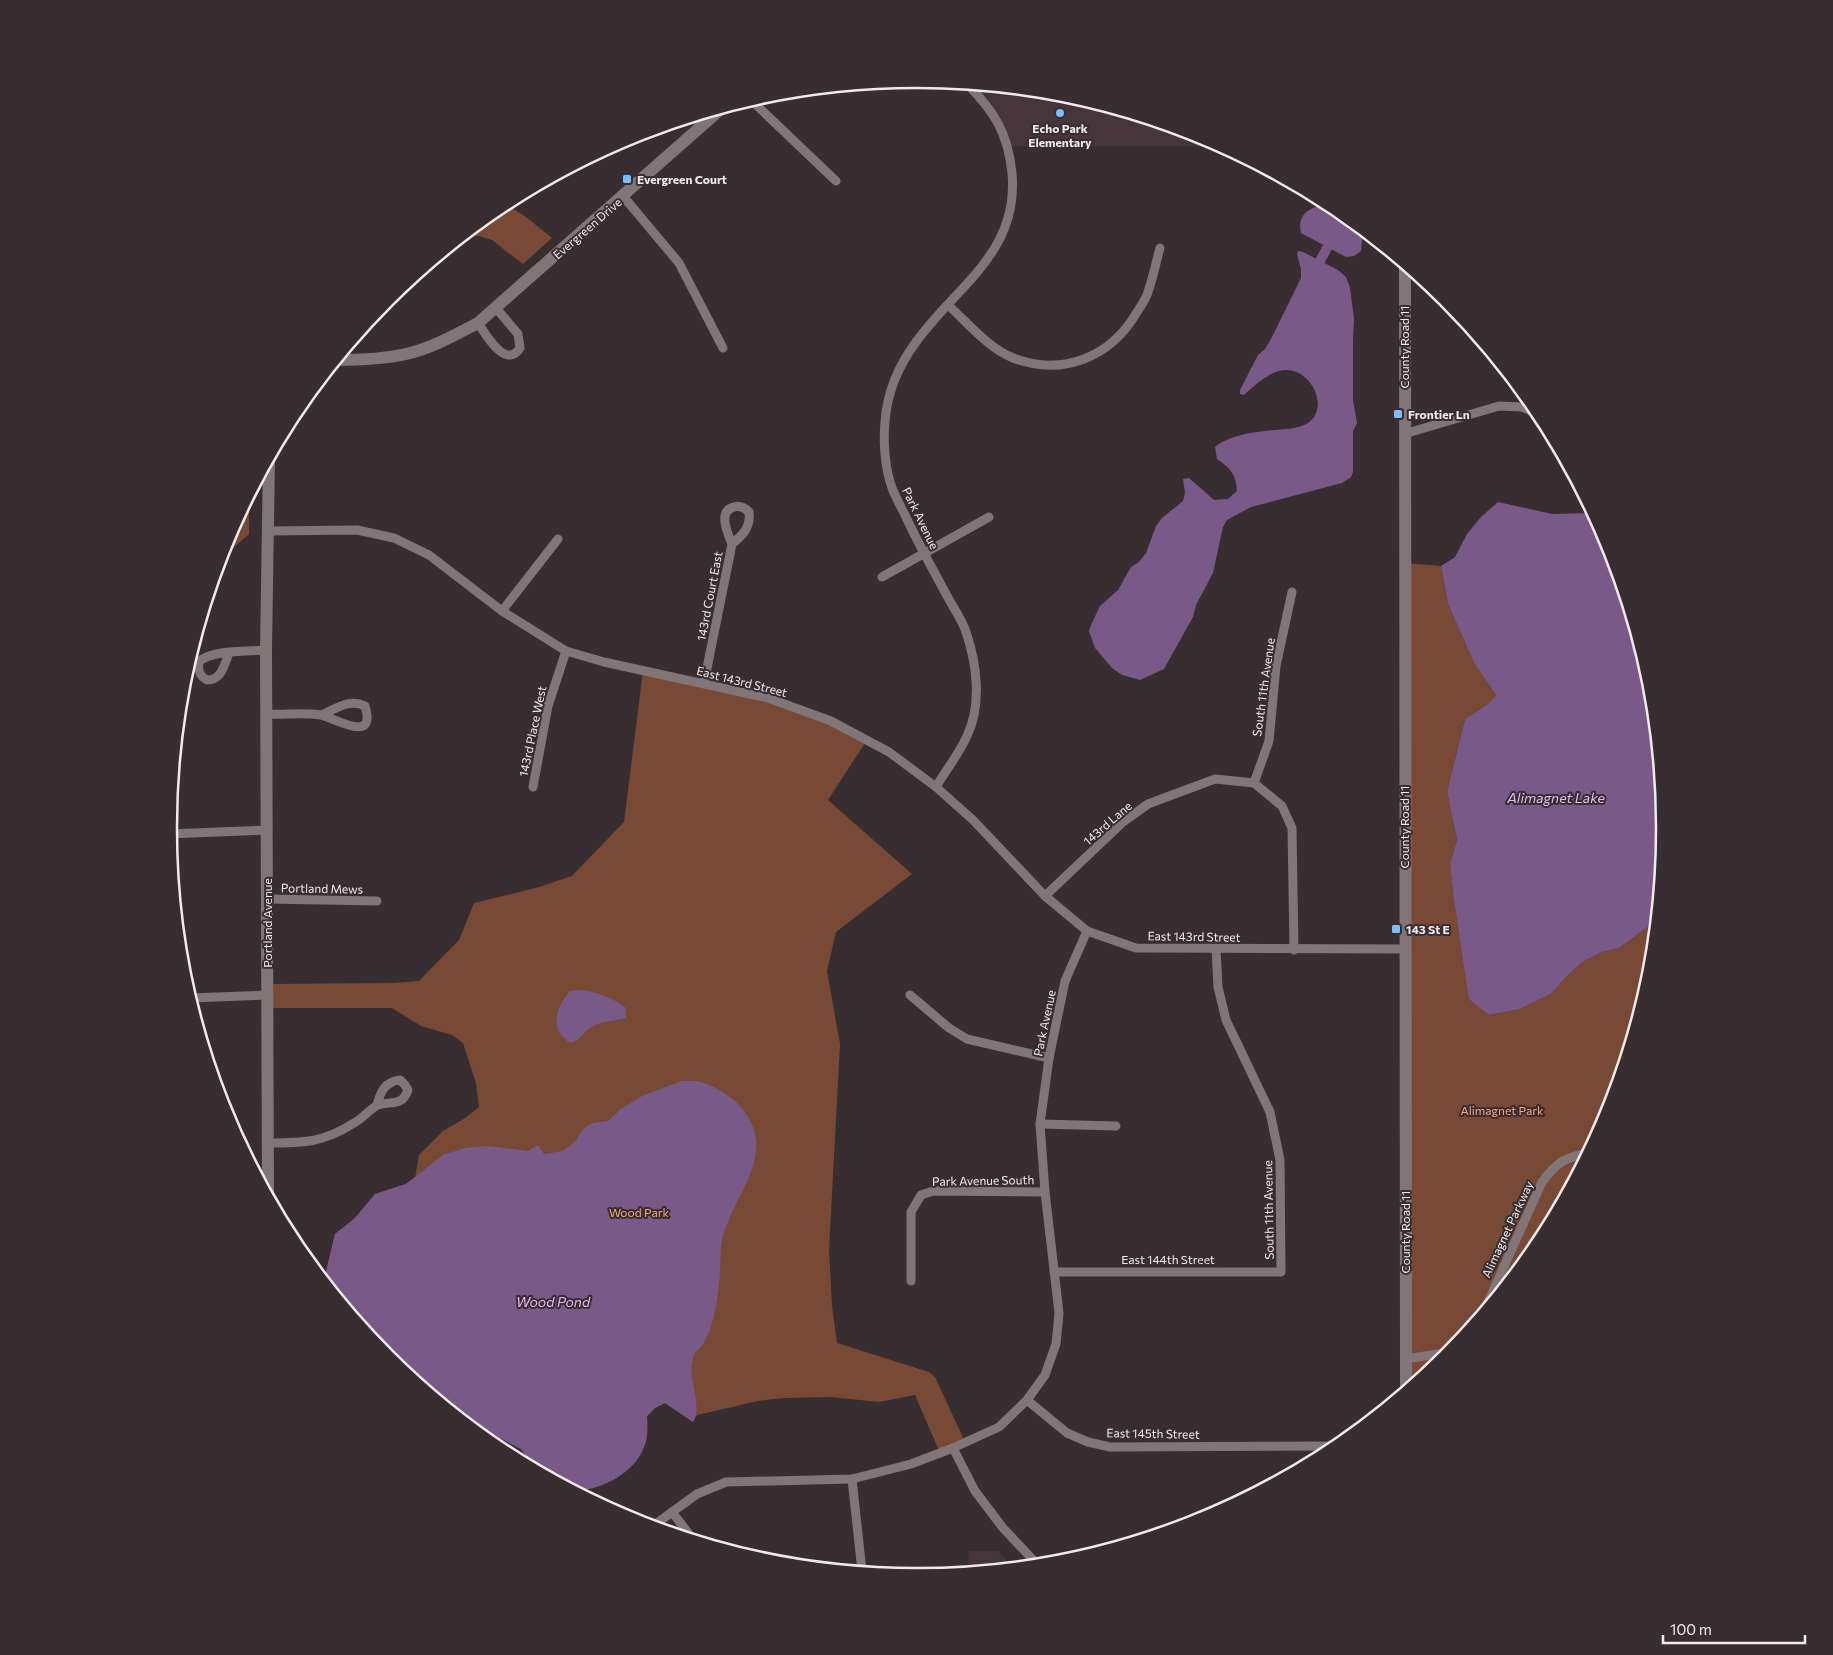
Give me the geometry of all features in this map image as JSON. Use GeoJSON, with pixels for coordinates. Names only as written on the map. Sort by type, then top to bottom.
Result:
{"type":"FeatureCollection","features":[{"type":"Feature","properties":{"kind":"street","name":"Park Avenue"},"geometry":{"type":"LineString","coordinates":[[936,786],[968,736],[975,707],[977,679],[966,631],[924,554],[892,487],[885,456],[885,422],[890,393],[902,364],[917,341],[988,260],[1004,231],[1014,192],[1010,152],[1000,125],[984,101],[973,90]]}},
{"type":"Feature","properties":{"kind":"street"},"geometry":{"type":"LineString","coordinates":[[757,106],[836,181]]}},
{"type":"Feature","properties":{"kind":"street","name":"Evergreen Drive"},"geometry":{"type":"LineString","coordinates":[[343,360],[363,360],[407,354],[444,341],[478,323],[712,117]]}},
{"type":"Feature","properties":{"kind":"street"},"geometry":{"type":"LineString","coordinates":[[623,196],[679,263],[723,348]]}},
{"type":"Feature","properties":{"kind":"street"},"geometry":{"type":"LineString","coordinates":[[948,306],[991,345],[1013,357],[1043,365],[1076,362],[1106,348],[1129,326],[1148,293],[1160,248]]}},
{"type":"Feature","properties":{"kind":"street","name":"County Road 11"},"geometry":{"type":"LineString","coordinates":[[1404,271],[1406,1382]]}},
{"type":"Feature","properties":{"kind":"street"},"geometry":{"type":"LineString","coordinates":[[478,323],[491,343],[503,354],[510,356],[517,353],[520,348],[518,334],[496,308]]}},
{"type":"Feature","properties":{"kind":"street"},"geometry":{"type":"LineString","coordinates":[[1404,434],[1499,406],[1522,407],[1527,409]]}},
{"type":"Feature","properties":{"kind":"street","name":"Portland Avenue"},"geometry":{"type":"LineString","coordinates":[[268,1182],[266,650],[269,470]]}},
{"type":"Feature","properties":{"kind":"street"},"geometry":{"type":"LineString","coordinates":[[882,577],[990,517]]}},
{"type":"Feature","properties":{"kind":"street","name":"East 143rd Street"},"geometry":{"type":"LineString","coordinates":[[269,532],[356,530],[394,538],[429,555],[502,611],[566,651],[604,662],[768,698],[831,721],[889,752],[936,786],[973,820],[1045,896],[1087,931],[1136,948],[1404,950]]}},
{"type":"Feature","properties":{"kind":"street"},"geometry":{"type":"LineString","coordinates":[[502,611],[558,539]]}},
{"type":"Feature","properties":{"kind":"street","name":"143rd Court East"},"geometry":{"type":"LineString","coordinates":[[704,683],[732,544]]}},
{"type":"Feature","properties":{"kind":"street","name":"South 11th Avenue"},"geometry":{"type":"LineString","coordinates":[[1254,783],[1269,741],[1276,666],[1292,592]]}},
{"type":"Feature","properties":{"kind":"street"},"geometry":{"type":"LineString","coordinates":[[229,653],[266,650]]}},
{"type":"Feature","properties":{"kind":"street","name":"143rd Place West"},"geometry":{"type":"LineString","coordinates":[[533,786],[548,706],[566,651]]}},
{"type":"Feature","properties":{"kind":"street"},"geometry":{"type":"LineString","coordinates":[[266,714],[322,715],[354,728],[362,726],[366,721],[367,714],[365,706],[356,702],[349,703],[322,715]]}},
{"type":"Feature","properties":{"kind":"street","name":"143rd Lane"},"geometry":{"type":"LineString","coordinates":[[1045,896],[1123,822],[1148,804],[1215,779],[1254,783]]}},
{"type":"Feature","properties":{"kind":"street"},"geometry":{"type":"LineString","coordinates":[[1254,783],[1282,806],[1292,828],[1294,950]]}},
{"type":"Feature","properties":{"kind":"street"},"geometry":{"type":"LineString","coordinates":[[177,834],[267,830]]}},
{"type":"Feature","properties":{"kind":"street","name":"Portland Mews"},"geometry":{"type":"LineString","coordinates":[[266,899],[377,901]]}},
{"type":"Feature","properties":{"kind":"street","name":"Park Avenue"},"geometry":{"type":"LineString","coordinates":[[1040,1124],[1049,1058],[1065,981],[1087,931]]}},
{"type":"Feature","properties":{"kind":"street","name":"South 11th Avenue"},"geometry":{"type":"LineString","coordinates":[[1216,950],[1218,987],[1226,1020],[1270,1112],[1280,1160],[1281,1272]]}},
{"type":"Feature","properties":{"kind":"street"},"geometry":{"type":"LineString","coordinates":[[197,998],[267,995]]}},
{"type":"Feature","properties":{"kind":"street"},"geometry":{"type":"LineString","coordinates":[[910,995],[949,1028],[967,1039],[1049,1058]]}},
{"type":"Feature","properties":{"kind":"street"},"geometry":{"type":"LineString","coordinates":[[268,1143],[307,1142],[335,1134],[356,1122],[377,1106]]}},
{"type":"Feature","properties":{"kind":"street"},"geometry":{"type":"LineString","coordinates":[[1040,1124],[1116,1126]]}},
{"type":"Feature","properties":{"kind":"street","name":"Park Avenue South"},"geometry":{"type":"LineString","coordinates":[[1040,1124],[1044,1192],[1054,1272]]}},
{"type":"Feature","properties":{"kind":"street","name":"Alimagnet Parkway"},"geometry":{"type":"LineString","coordinates":[[1493,1291],[1542,1182],[1553,1168],[1568,1157],[1580,1155]]}},
{"type":"Feature","properties":{"kind":"street","name":"Park Avenue South"},"geometry":{"type":"LineString","coordinates":[[911,1281],[911,1212],[922,1196],[933,1191],[1044,1192]]}},
{"type":"Feature","properties":{"kind":"street"},"geometry":{"type":"LineString","coordinates":[[660,1521],[697,1494],[726,1482],[852,1479],[911,1464],[953,1448],[999,1427],[1027,1400],[1045,1375],[1056,1344],[1059,1313],[1054,1272]]}},
{"type":"Feature","properties":{"kind":"street","name":"East 144th Street"},"geometry":{"type":"LineString","coordinates":[[1054,1272],[1281,1272]]}},
{"type":"Feature","properties":{"kind":"street"},"geometry":{"type":"LineString","coordinates":[[1405,1359],[1436,1354]]}},
{"type":"Feature","properties":{"kind":"street","name":"East 145th Street"},"geometry":{"type":"LineString","coordinates":[[1027,1400],[1067,1433],[1088,1442],[1110,1447],[1323,1446]]}},
{"type":"Feature","properties":{"kind":"street"},"geometry":{"type":"LineString","coordinates":[[953,1448],[975,1491],[1003,1528],[1031,1558]]}},
{"type":"Feature","properties":{"kind":"street"},"geometry":{"type":"LineString","coordinates":[[852,1479],[861,1565]]}},
{"type":"Feature","properties":{"kind":"street"},"geometry":{"type":"LineString","coordinates":[[672,1512],[686,1530]]}},
{"type":"Feature","properties":{"kind":"shaded area","name":"Echo Park Elementary"},"geometry":{"type":"Polygon","coordinates":[[[972,90],[1061,102],[1108,113],[1154,127],[1204,146],[1008,146],[1000,125],[972,90]]]}},
{"type":"Feature","properties":{"kind":"shaded area"},"geometry":{"type":"Polygon","coordinates":[[[969,1551],[998,1551],[1008,1562],[968,1566],[969,1551]]]}},
{"type":"Feature","properties":{"kind":"green space"},"geometry":{"type":"Polygon","coordinates":[[[512,208],[552,238],[523,264],[492,240],[472,236],[512,208]]]}},
{"type":"Feature","properties":{"kind":"green space"},"geometry":{"type":"Polygon","coordinates":[[[249,509],[249,534],[231,550],[249,509]]]}},
{"type":"Feature","properties":{"kind":"green space","name":"Alimagnet Park"},"geometry":{"type":"Polygon","coordinates":[[[1404,563],[1441,566],[1448,604],[1474,663],[1496,695],[1488,704],[1465,719],[1447,792],[1457,840],[1450,863],[1466,972],[1489,1015],[1520,1009],[1551,994],[1581,963],[1602,952],[1619,948],[1650,925],[1642,972],[1631,1019],[1600,1111],[1580,1155],[1532,1239],[1504,1278],[1440,1351],[1406,1382],[1404,563]]]}},
{"type":"Feature","properties":{"kind":"green space","name":"Wood Park"},"geometry":{"type":"Polygon","coordinates":[[[643,671],[768,698],[867,740],[828,800],[912,874],[836,932],[827,971],[840,1044],[829,1250],[832,1306],[837,1343],[929,1372],[935,1377],[965,1442],[940,1453],[915,1395],[879,1402],[831,1397],[783,1398],[758,1401],[697,1415],[693,1422],[665,1403],[655,1408],[647,1416],[645,1443],[639,1456],[626,1472],[608,1483],[586,1489],[526,1456],[521,1449],[493,1434],[466,1415],[393,1351],[326,1273],[335,1234],[355,1218],[375,1194],[406,1184],[415,1178],[419,1155],[443,1131],[479,1107],[476,1083],[463,1043],[452,1035],[421,1026],[392,1008],[267,1008],[267,984],[419,981],[459,940],[474,903],[539,887],[572,876],[624,822],[643,671]]]}},
{"type":"Feature","properties":{"kind":"water"},"geometry":{"type":"Polygon","coordinates":[[[1317,207],[1328,212],[1362,237],[1361,251],[1354,256],[1346,257],[1301,233],[1300,226],[1303,216],[1317,207]]]}},
{"type":"Feature","properties":{"kind":"water"},"geometry":{"type":"Polygon","coordinates":[[[1298,251],[1338,270],[1346,277],[1350,288],[1354,318],[1353,400],[1357,423],[1353,431],[1353,472],[1351,477],[1342,483],[1251,507],[1227,520],[1223,527],[1213,573],[1196,605],[1193,617],[1164,669],[1140,680],[1122,675],[1112,668],[1095,648],[1089,631],[1100,606],[1118,590],[1131,567],[1139,562],[1146,553],[1156,526],[1162,518],[1183,501],[1185,493],[1183,479],[1189,478],[1214,500],[1228,499],[1237,491],[1234,476],[1217,459],[1215,447],[1228,439],[1243,434],[1300,426],[1308,423],[1315,416],[1318,407],[1317,397],[1313,388],[1307,379],[1299,373],[1290,370],[1279,371],[1269,375],[1244,395],[1240,394],[1240,390],[1258,355],[1265,349],[1271,339],[1301,278],[1298,251]]]}},
{"type":"Feature","properties":{"kind":"water","name":"Alimagnet Lake"},"geometry":{"type":"Polygon","coordinates":[[[1498,502],[1552,514],[1586,513],[1617,590],[1631,636],[1642,683],[1655,779],[1656,828],[1655,876],[1649,926],[1619,948],[1602,952],[1581,963],[1551,994],[1520,1009],[1489,1015],[1469,999],[1450,863],[1457,840],[1447,792],[1465,719],[1488,704],[1496,695],[1474,663],[1448,604],[1441,566],[1455,557],[1467,534],[1481,517],[1498,502]]]}},
{"type":"Feature","properties":{"kind":"water"},"geometry":{"type":"Polygon","coordinates":[[[579,990],[598,993],[616,1001],[626,1008],[626,1018],[593,1026],[578,1040],[570,1043],[559,1031],[556,1018],[561,1004],[570,991],[579,990]]]}},
{"type":"Feature","properties":{"kind":"water","name":"Wood Pond"},"geometry":{"type":"Polygon","coordinates":[[[682,1081],[702,1082],[720,1090],[740,1106],[751,1123],[756,1140],[755,1157],[722,1240],[718,1290],[712,1323],[704,1342],[695,1354],[692,1364],[697,1406],[693,1422],[665,1403],[655,1408],[647,1416],[645,1443],[633,1464],[626,1472],[608,1483],[586,1489],[526,1456],[521,1449],[493,1434],[466,1415],[393,1351],[326,1273],[335,1234],[355,1218],[375,1194],[406,1184],[443,1155],[465,1148],[486,1146],[528,1151],[538,1145],[544,1154],[563,1151],[576,1141],[582,1130],[592,1123],[608,1121],[621,1109],[642,1096],[682,1081]]]}},
{"type":"Feature","properties":{"kind":"waterway"},"geometry":{"type":"LineString","coordinates":[[1320,261],[1327,248]]}},
{"type":"Feature","properties":{"kind":"place","name":"Echo Park Elementary"},"geometry":{"type":"Point","coordinates":[1060,113]}},
{"type":"Feature","properties":{"kind":"place","name":"Evergreen Court"},"geometry":{"type":"Point","coordinates":[627,179]}},
{"type":"Feature","properties":{"kind":"place","name":"Frontier Ln"},"geometry":{"type":"Point","coordinates":[1398,414]}},
{"type":"Feature","properties":{"kind":"place","name":"143 St E"},"geometry":{"type":"Point","coordinates":[1396,929]}}]}
